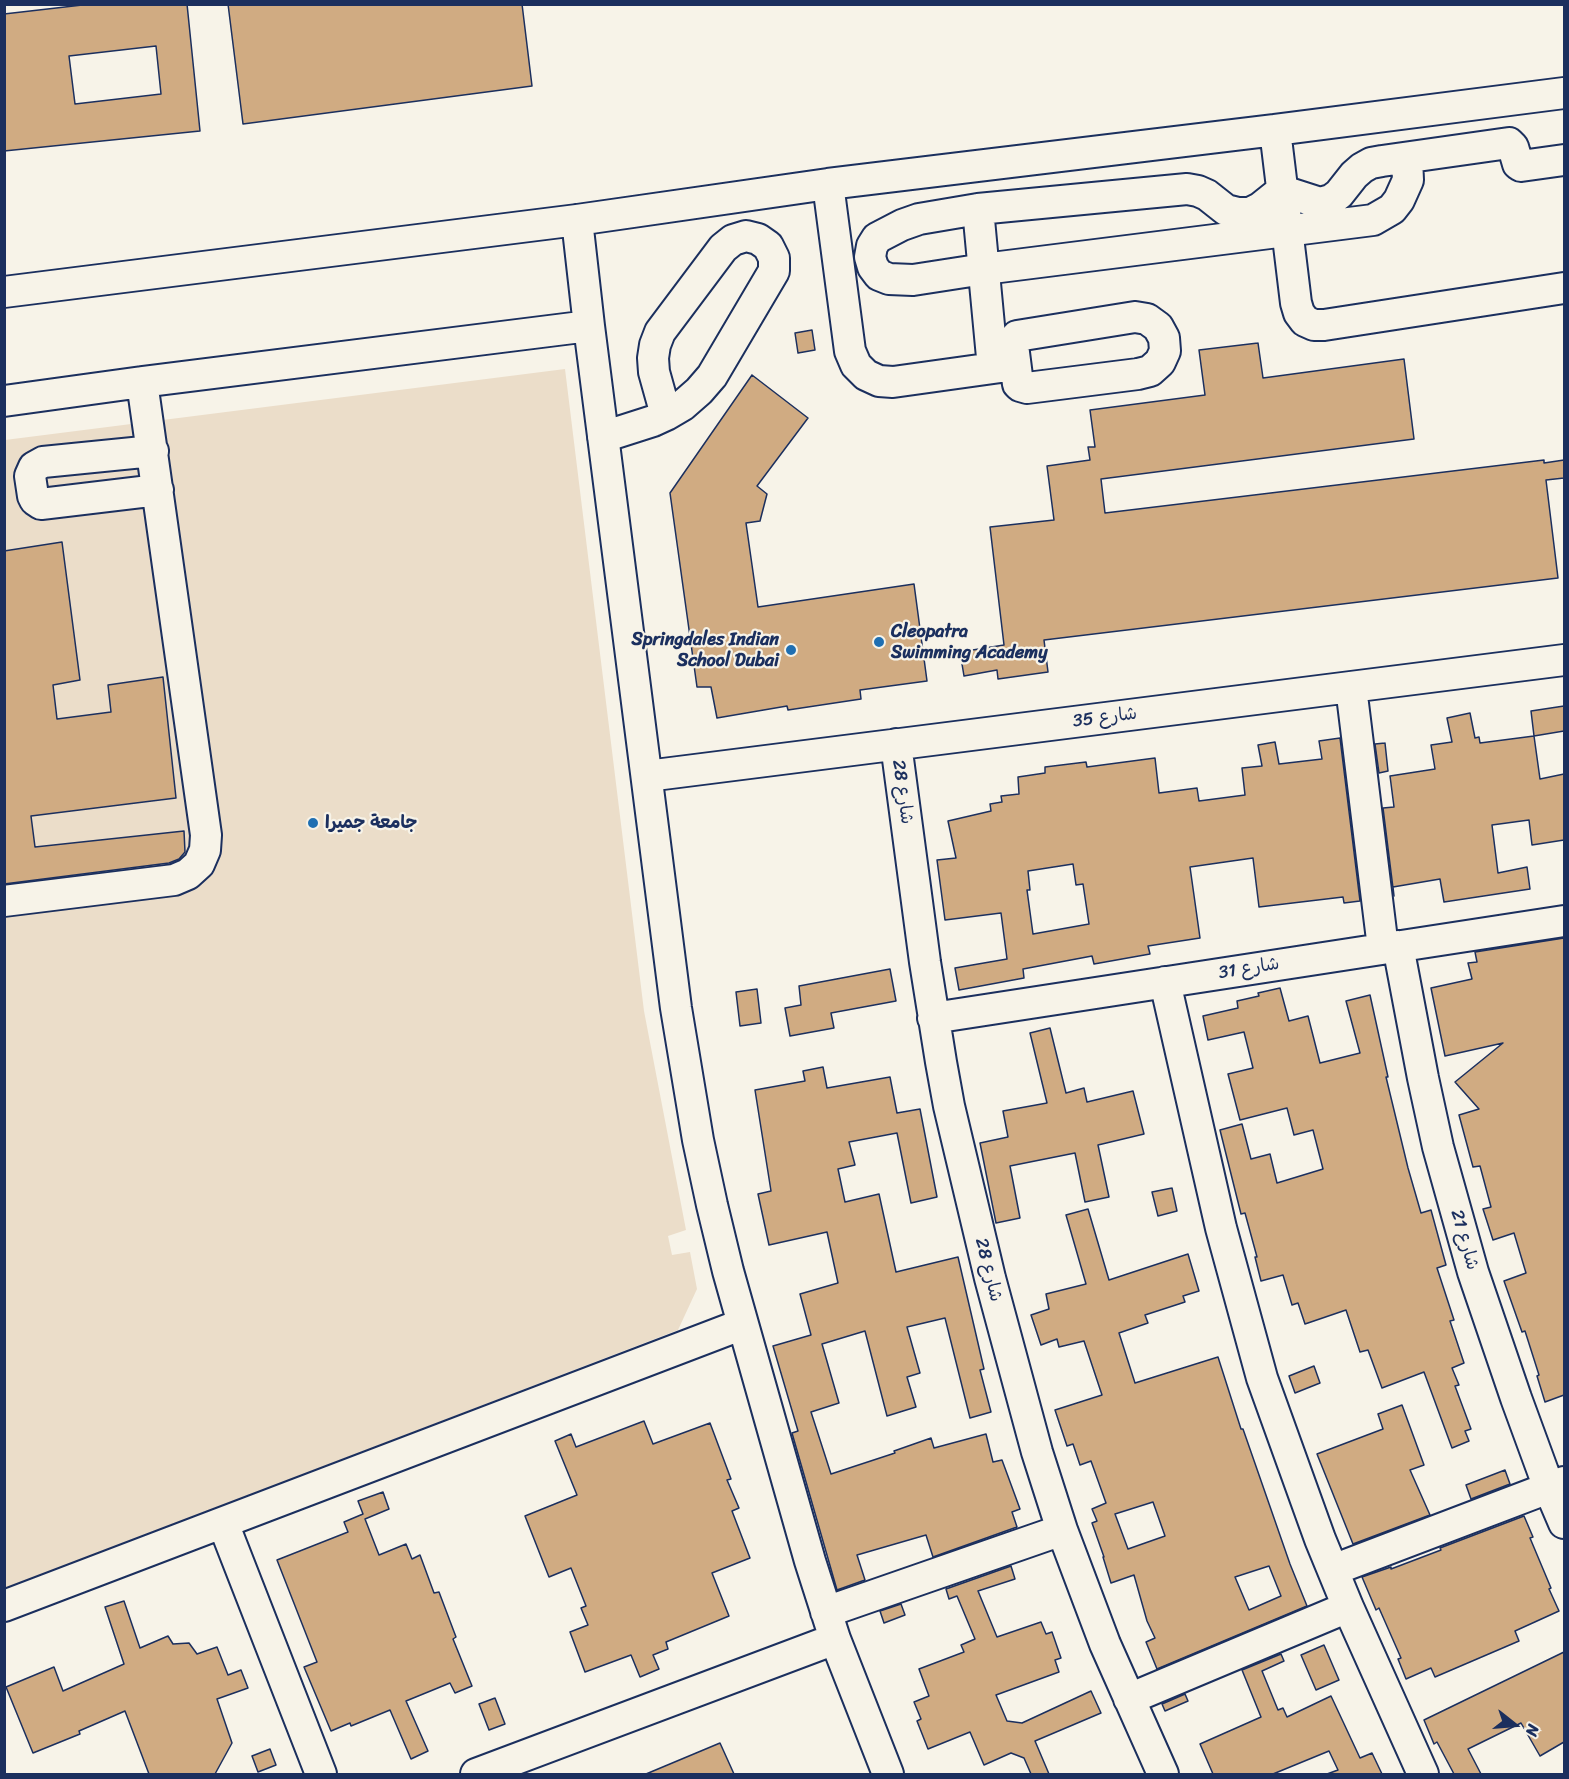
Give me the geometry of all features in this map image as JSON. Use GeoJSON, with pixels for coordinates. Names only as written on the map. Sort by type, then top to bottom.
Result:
{"type":"FeatureCollection","features":[{"type":"Feature","properties":{"kind":"street"},"geometry":{"type":"LineString","coordinates":[[4,292],[577,220],[828,184],[1564,93]]}},
{"type":"Feature","properties":{"kind":"street"},"geometry":{"type":"LineString","coordinates":[[1275,130],[1296,303],[1305,321],[1314,325],[1324,325],[1564,288]]}},
{"type":"Feature","properties":{"kind":"street"},"geometry":{"type":"LineString","coordinates":[[1407,158],[1408,180],[1405,190],[1399,200],[1383,215],[1373,220],[984,268],[927,278],[889,279],[879,275],[870,257],[872,246],[877,238],[902,225],[938,215],[978,209],[1186,189],[1207,195],[1226,210],[1250,213],[1275,196],[1282,194],[1292,194],[1320,202],[1331,201],[1362,168],[1371,163],[1509,143],[1521,166],[1564,159]]}},
{"type":"Feature","properties":{"kind":"street"},"geometry":{"type":"LineString","coordinates":[[828,184],[850,351],[856,365],[866,375],[879,381],[893,382],[1004,366]]}},
{"type":"Feature","properties":{"kind":"street"},"geometry":{"type":"LineString","coordinates":[[978,209],[984,268],[1004,366],[1018,384],[1024,388],[1150,371],[1160,362],[1165,351],[1164,338],[1158,327],[1148,319],[1135,317],[1020,335],[1014,338],[1004,366]]}},
{"type":"Feature","properties":{"kind":"street"},"geometry":{"type":"LineString","coordinates":[[577,220],[646,776],[686,1074],[712,1206],[742,1324],[810,1562],[830,1626],[888,1774]]}},
{"type":"Feature","properties":{"kind":"street"},"geometry":{"type":"LineString","coordinates":[[603,437],[666,415],[691,398],[712,376],[774,271],[774,258],[768,246],[758,239],[746,236],[733,240],[723,248],[660,332],[655,345],[653,365],[666,415]]}},
{"type":"Feature","properties":{"kind":"street"},"geometry":{"type":"LineString","coordinates":[[4,401],[589,326]]}},
{"type":"Feature","properties":{"kind":"street"},"geometry":{"type":"LineString","coordinates":[[4,901],[174,880],[188,874],[199,864],[205,850],[206,835],[142,382]]}},
{"type":"Feature","properties":{"kind":"street"},"geometry":{"type":"LineString","coordinates":[[153,451],[43,462],[34,467],[30,476],[33,496],[41,504],[158,490]]}},
{"type":"Feature","properties":{"kind":"street","name":"شارع 35"},"geometry":{"type":"LineString","coordinates":[[646,776],[1564,660]]}},
{"type":"Feature","properties":{"kind":"street","name":"شارع 21"},"geometry":{"type":"LineString","coordinates":[[1351,687],[1391,947],[1438,1147],[1493,1335],[1557,1485],[1564,1523]]}},
{"type":"Feature","properties":{"kind":"street","name":"شارع 28"},"geometry":{"type":"LineString","coordinates":[[896,744],[933,1018],[949,1106],[990,1278],[1037,1452],[1062,1530],[1105,1644],[1163,1774]]}},
{"type":"Feature","properties":{"kind":"street","name":"شارع 31"},"geometry":{"type":"LineString","coordinates":[[933,1018],[1564,921]]}},
{"type":"Feature","properties":{"kind":"street"},"geometry":{"type":"LineString","coordinates":[[1165,982],[1221,1228],[1240,1304],[1263,1378],[1333,1570],[1423,1774]]}},
{"type":"Feature","properties":{"kind":"street"},"geometry":{"type":"LineString","coordinates":[[4,1606],[742,1324]]}},
{"type":"Feature","properties":{"kind":"street"},"geometry":{"type":"LineString","coordinates":[[1333,1570],[1557,1485]]}},
{"type":"Feature","properties":{"kind":"street"},"geometry":{"type":"LineString","coordinates":[[223,1523],[321,1774]]}},
{"type":"Feature","properties":{"kind":"street"},"geometry":{"type":"LineString","coordinates":[[476,1774],[1062,1530]]}},
{"type":"Feature","properties":{"kind":"street"},"geometry":{"type":"LineString","coordinates":[[1129,1699],[1348,1607]]}},
{"type":"Feature","properties":{"kind":"shaded area","name":"جامعة جميرا"},"geometry":{"type":"Polygon","coordinates":[[[565,369],[644,1011],[686,1230],[668,1236],[672,1255],[690,1252],[697,1289],[678,1330],[5,1589],[5,440],[565,369]]]}},
{"type":"Feature","properties":{"kind":"building"},"geometry":{"type":"Polygon","coordinates":[[[91,4],[187,4],[200,131],[4,151],[4,14],[91,4]],[[156,46],[69,56],[75,104],[161,94],[156,46]]]}},
{"type":"Feature","properties":{"kind":"building"},"geometry":{"type":"Polygon","coordinates":[[[228,4],[522,4],[532,86],[243,124],[228,4]]]}},
{"type":"Feature","properties":{"kind":"building"},"geometry":{"type":"Polygon","coordinates":[[[812,330],[815,350],[798,353],[795,333],[812,330]]]}},
{"type":"Feature","properties":{"kind":"building"},"geometry":{"type":"Polygon","coordinates":[[[1258,343],[1263,378],[1404,359],[1414,439],[1101,479],[1105,513],[1544,460],[1544,463],[1564,460],[1564,478],[1546,480],[1558,578],[1044,640],[1048,672],[998,679],[997,670],[964,676],[960,652],[1004,645],[990,527],[1054,520],[1047,466],[1090,460],[1088,447],[1095,447],[1090,410],[1205,395],[1199,350],[1258,343]]]}},
{"type":"Feature","properties":{"kind":"building"},"geometry":{"type":"Polygon","coordinates":[[[752,375],[808,418],[757,486],[767,494],[760,521],[746,523],[758,607],[914,584],[927,681],[860,690],[861,699],[788,710],[787,706],[717,718],[711,687],[697,687],[670,493],[752,375]]]}},
{"type":"Feature","properties":{"kind":"building"},"geometry":{"type":"Polygon","coordinates":[[[62,542],[80,680],[53,685],[57,719],[111,712],[108,685],[163,677],[176,798],[31,816],[35,847],[184,831],[185,852],[179,859],[169,863],[4,884],[4,551],[62,542]]]}},
{"type":"Feature","properties":{"kind":"building"},"geometry":{"type":"Polygon","coordinates":[[[1564,706],[1564,731],[1534,736],[1531,711],[1564,706]]]}},
{"type":"Feature","properties":{"kind":"building"},"geometry":{"type":"Polygon","coordinates":[[[1470,713],[1475,738],[1479,737],[1480,743],[1534,736],[1540,779],[1564,774],[1564,840],[1532,845],[1529,820],[1492,825],[1498,873],[1527,867],[1530,889],[1444,902],[1440,879],[1393,887],[1394,896],[1383,808],[1394,807],[1390,776],[1435,769],[1431,745],[1452,742],[1447,718],[1470,713]]]}},
{"type":"Feature","properties":{"kind":"building"},"geometry":{"type":"Polygon","coordinates":[[[1340,738],[1360,901],[1344,903],[1343,897],[1259,907],[1253,858],[1190,867],[1200,938],[1148,946],[1150,954],[1094,964],[1092,956],[1023,969],[1024,978],[959,990],[955,968],[1007,959],[1001,913],[945,920],[937,860],[956,858],[948,821],[991,811],[990,804],[1002,802],[1001,796],[1019,794],[1018,777],[1045,773],[1045,767],[1086,762],[1087,767],[1155,758],[1159,793],[1197,788],[1199,801],[1245,795],[1242,768],[1262,766],[1258,745],[1275,742],[1279,764],[1322,759],[1319,741],[1340,738]],[[1073,864],[1028,871],[1030,890],[1027,890],[1033,934],[1089,924],[1083,884],[1076,885],[1073,864]]]}},
{"type":"Feature","properties":{"kind":"building"},"geometry":{"type":"Polygon","coordinates":[[[1385,743],[1388,771],[1379,773],[1375,744],[1385,743]]]}},
{"type":"Feature","properties":{"kind":"building"},"geometry":{"type":"Polygon","coordinates":[[[1564,938],[1564,1395],[1545,1402],[1525,1331],[1522,1332],[1504,1281],[1526,1273],[1514,1233],[1493,1240],[1483,1209],[1491,1207],[1480,1166],[1473,1167],[1459,1115],[1479,1109],[1455,1082],[1503,1043],[1445,1056],[1431,988],[1472,979],[1468,963],[1477,962],[1475,952],[1564,938]]]}},
{"type":"Feature","properties":{"kind":"building"},"geometry":{"type":"Polygon","coordinates":[[[890,969],[896,1001],[831,1013],[834,1028],[790,1036],[785,1008],[801,1005],[799,986],[890,969]]]}},
{"type":"Feature","properties":{"kind":"building"},"geometry":{"type":"Polygon","coordinates":[[[1280,988],[1289,1021],[1308,1016],[1320,1063],[1360,1053],[1346,1001],[1370,995],[1388,1077],[1386,1077],[1408,1168],[1421,1213],[1431,1210],[1446,1265],[1437,1268],[1454,1320],[1450,1321],[1464,1363],[1452,1368],[1459,1385],[1455,1386],[1471,1429],[1465,1431],[1469,1441],[1452,1448],[1424,1372],[1382,1388],[1368,1350],[1360,1352],[1346,1310],[1305,1324],[1298,1303],[1292,1305],[1283,1275],[1261,1281],[1255,1257],[1257,1257],[1245,1213],[1241,1214],[1220,1130],[1242,1124],[1251,1159],[1270,1154],[1277,1183],[1323,1169],[1313,1130],[1294,1135],[1287,1108],[1240,1120],[1228,1074],[1253,1068],[1244,1032],[1208,1040],[1203,1016],[1238,1008],[1237,1001],[1280,988]]]}},
{"type":"Feature","properties":{"kind":"building"},"geometry":{"type":"Polygon","coordinates":[[[757,989],[761,1023],[740,1026],[736,992],[757,989]]]}},
{"type":"Feature","properties":{"kind":"building"},"geometry":{"type":"Polygon","coordinates":[[[1050,1028],[1066,1093],[1084,1088],[1087,1102],[1133,1091],[1144,1134],[1098,1145],[1109,1197],[1085,1202],[1075,1153],[1010,1166],[1020,1218],[996,1223],[980,1143],[1008,1137],[1003,1111],[1047,1103],[1030,1033],[1050,1028]]]}},
{"type":"Feature","properties":{"kind":"building"},"geometry":{"type":"Polygon","coordinates":[[[823,1067],[827,1088],[890,1077],[897,1113],[920,1109],[937,1197],[911,1203],[897,1133],[849,1142],[855,1165],[838,1169],[845,1202],[879,1194],[896,1272],[958,1257],[984,1369],[980,1370],[991,1412],[970,1418],[945,1318],[907,1327],[920,1373],[907,1377],[916,1407],[887,1416],[865,1331],[822,1344],[839,1403],[811,1412],[831,1474],[895,1453],[894,1451],[931,1438],[934,1448],[986,1434],[993,1462],[1002,1460],[1020,1509],[1012,1512],[1017,1527],[933,1557],[926,1535],[857,1555],[865,1580],[837,1590],[792,1433],[798,1431],[773,1346],[811,1335],[800,1294],[838,1283],[827,1232],[769,1245],[758,1194],[771,1191],[755,1090],[805,1081],[803,1071],[823,1067]]]}},
{"type":"Feature","properties":{"kind":"building"},"geometry":{"type":"Polygon","coordinates":[[[1172,1188],[1177,1211],[1158,1216],[1152,1192],[1172,1188]]]}},
{"type":"Feature","properties":{"kind":"building"},"geometry":{"type":"Polygon","coordinates":[[[1088,1209],[1109,1280],[1188,1254],[1199,1291],[1183,1296],[1185,1302],[1145,1315],[1148,1323],[1119,1333],[1135,1383],[1218,1357],[1241,1429],[1243,1429],[1307,1606],[1157,1669],[1146,1642],[1155,1638],[1147,1621],[1134,1575],[1111,1583],[1092,1523],[1097,1521],[1092,1509],[1106,1503],[1091,1461],[1080,1465],[1073,1444],[1067,1446],[1055,1410],[1102,1395],[1084,1341],[1059,1347],[1057,1339],[1041,1345],[1031,1315],[1049,1309],[1046,1294],[1086,1284],[1066,1215],[1088,1209]],[[1153,1502],[1115,1514],[1128,1549],[1165,1536],[1153,1502]],[[1269,1566],[1235,1577],[1249,1610],[1281,1596],[1269,1566]]]}},
{"type":"Feature","properties":{"kind":"building"},"geometry":{"type":"Polygon","coordinates":[[[1314,1366],[1320,1383],[1295,1393],[1289,1376],[1314,1366]]]}},
{"type":"Feature","properties":{"kind":"building"},"geometry":{"type":"Polygon","coordinates":[[[1402,1405],[1424,1465],[1410,1470],[1430,1515],[1353,1544],[1317,1454],[1383,1429],[1378,1414],[1402,1405]]]}},
{"type":"Feature","properties":{"kind":"building"},"geometry":{"type":"Polygon","coordinates":[[[644,1421],[653,1444],[710,1423],[731,1479],[727,1480],[739,1508],[732,1511],[750,1558],[712,1573],[729,1616],[666,1642],[668,1649],[653,1655],[659,1669],[640,1677],[631,1655],[585,1672],[570,1632],[588,1625],[581,1608],[586,1606],[571,1568],[549,1577],[525,1516],[577,1495],[555,1441],[571,1434],[576,1447],[644,1421]]]}},
{"type":"Feature","properties":{"kind":"building"},"geometry":{"type":"Polygon","coordinates":[[[1505,1470],[1510,1484],[1471,1499],[1466,1485],[1505,1470]]]}},
{"type":"Feature","properties":{"kind":"building"},"geometry":{"type":"Polygon","coordinates":[[[383,1492],[389,1509],[365,1519],[379,1555],[406,1544],[412,1559],[420,1555],[434,1593],[439,1592],[456,1637],[453,1639],[472,1686],[455,1693],[450,1683],[406,1701],[428,1751],[411,1759],[390,1710],[351,1726],[350,1723],[331,1731],[304,1667],[317,1662],[277,1560],[348,1532],[344,1522],[363,1514],[358,1501],[383,1492]]]}},
{"type":"Feature","properties":{"kind":"building"},"geometry":{"type":"Polygon","coordinates":[[[1524,1516],[1533,1537],[1530,1538],[1559,1611],[1515,1631],[1519,1641],[1435,1677],[1431,1668],[1406,1679],[1398,1659],[1401,1658],[1379,1608],[1376,1610],[1362,1577],[1391,1567],[1391,1569],[1524,1516]]]}},
{"type":"Feature","properties":{"kind":"building"},"geometry":{"type":"Polygon","coordinates":[[[1011,1566],[1015,1579],[978,1591],[997,1637],[1041,1622],[1046,1634],[1052,1632],[1061,1658],[1055,1660],[1059,1672],[996,1695],[1007,1721],[1022,1723],[1091,1691],[1101,1713],[1035,1741],[1049,1774],[1031,1774],[1024,1758],[1011,1753],[984,1765],[970,1732],[928,1749],[917,1721],[921,1719],[914,1702],[929,1696],[919,1669],[964,1652],[961,1645],[975,1639],[957,1596],[949,1599],[946,1589],[1011,1566]]]}},
{"type":"Feature","properties":{"kind":"building"},"geometry":{"type":"Polygon","coordinates":[[[124,1601],[140,1648],[168,1636],[173,1644],[189,1643],[197,1654],[217,1647],[228,1675],[241,1670],[248,1688],[217,1699],[232,1743],[215,1774],[149,1774],[125,1711],[79,1731],[80,1734],[33,1753],[6,1687],[54,1667],[63,1691],[124,1664],[105,1607],[124,1601]]]}},
{"type":"Feature","properties":{"kind":"building"},"geometry":{"type":"Polygon","coordinates":[[[901,1604],[905,1615],[884,1623],[880,1611],[901,1604]]]}},
{"type":"Feature","properties":{"kind":"building"},"geometry":{"type":"Polygon","coordinates":[[[1324,1645],[1339,1680],[1316,1690],[1301,1655],[1324,1645]]]}},
{"type":"Feature","properties":{"kind":"building"},"geometry":{"type":"Polygon","coordinates":[[[1564,1652],[1564,1742],[1540,1756],[1521,1723],[1468,1749],[1481,1774],[1454,1774],[1437,1742],[1434,1744],[1424,1720],[1564,1652]]]}},
{"type":"Feature","properties":{"kind":"building"},"geometry":{"type":"Polygon","coordinates":[[[1281,1654],[1284,1661],[1262,1671],[1278,1710],[1283,1708],[1287,1717],[1331,1696],[1360,1758],[1372,1753],[1382,1774],[1327,1774],[1338,1770],[1329,1751],[1273,1774],[1213,1774],[1200,1744],[1261,1717],[1242,1670],[1281,1654]]]}},
{"type":"Feature","properties":{"kind":"building"},"geometry":{"type":"Polygon","coordinates":[[[1185,1694],[1188,1701],[1165,1711],[1162,1704],[1185,1694]]]}},
{"type":"Feature","properties":{"kind":"building"},"geometry":{"type":"Polygon","coordinates":[[[495,1698],[505,1724],[489,1730],[479,1704],[495,1698]]]}},
{"type":"Feature","properties":{"kind":"building"},"geometry":{"type":"Polygon","coordinates":[[[720,1743],[734,1774],[646,1774],[720,1743]]]}},
{"type":"Feature","properties":{"kind":"building"},"geometry":{"type":"Polygon","coordinates":[[[270,1749],[276,1765],[258,1772],[252,1756],[270,1749]]]}},
{"type":"Feature","properties":{"kind":"place","name":"Cleopatra Swimming Academy"},"geometry":{"type":"Point","coordinates":[879,642]}},
{"type":"Feature","properties":{"kind":"place","name":"Springdales Indian School Dubai"},"geometry":{"type":"Point","coordinates":[791,650]}},
{"type":"Feature","properties":{"kind":"place","name":"جامعة جميرا"},"geometry":{"type":"Point","coordinates":[313,823]}}]}
